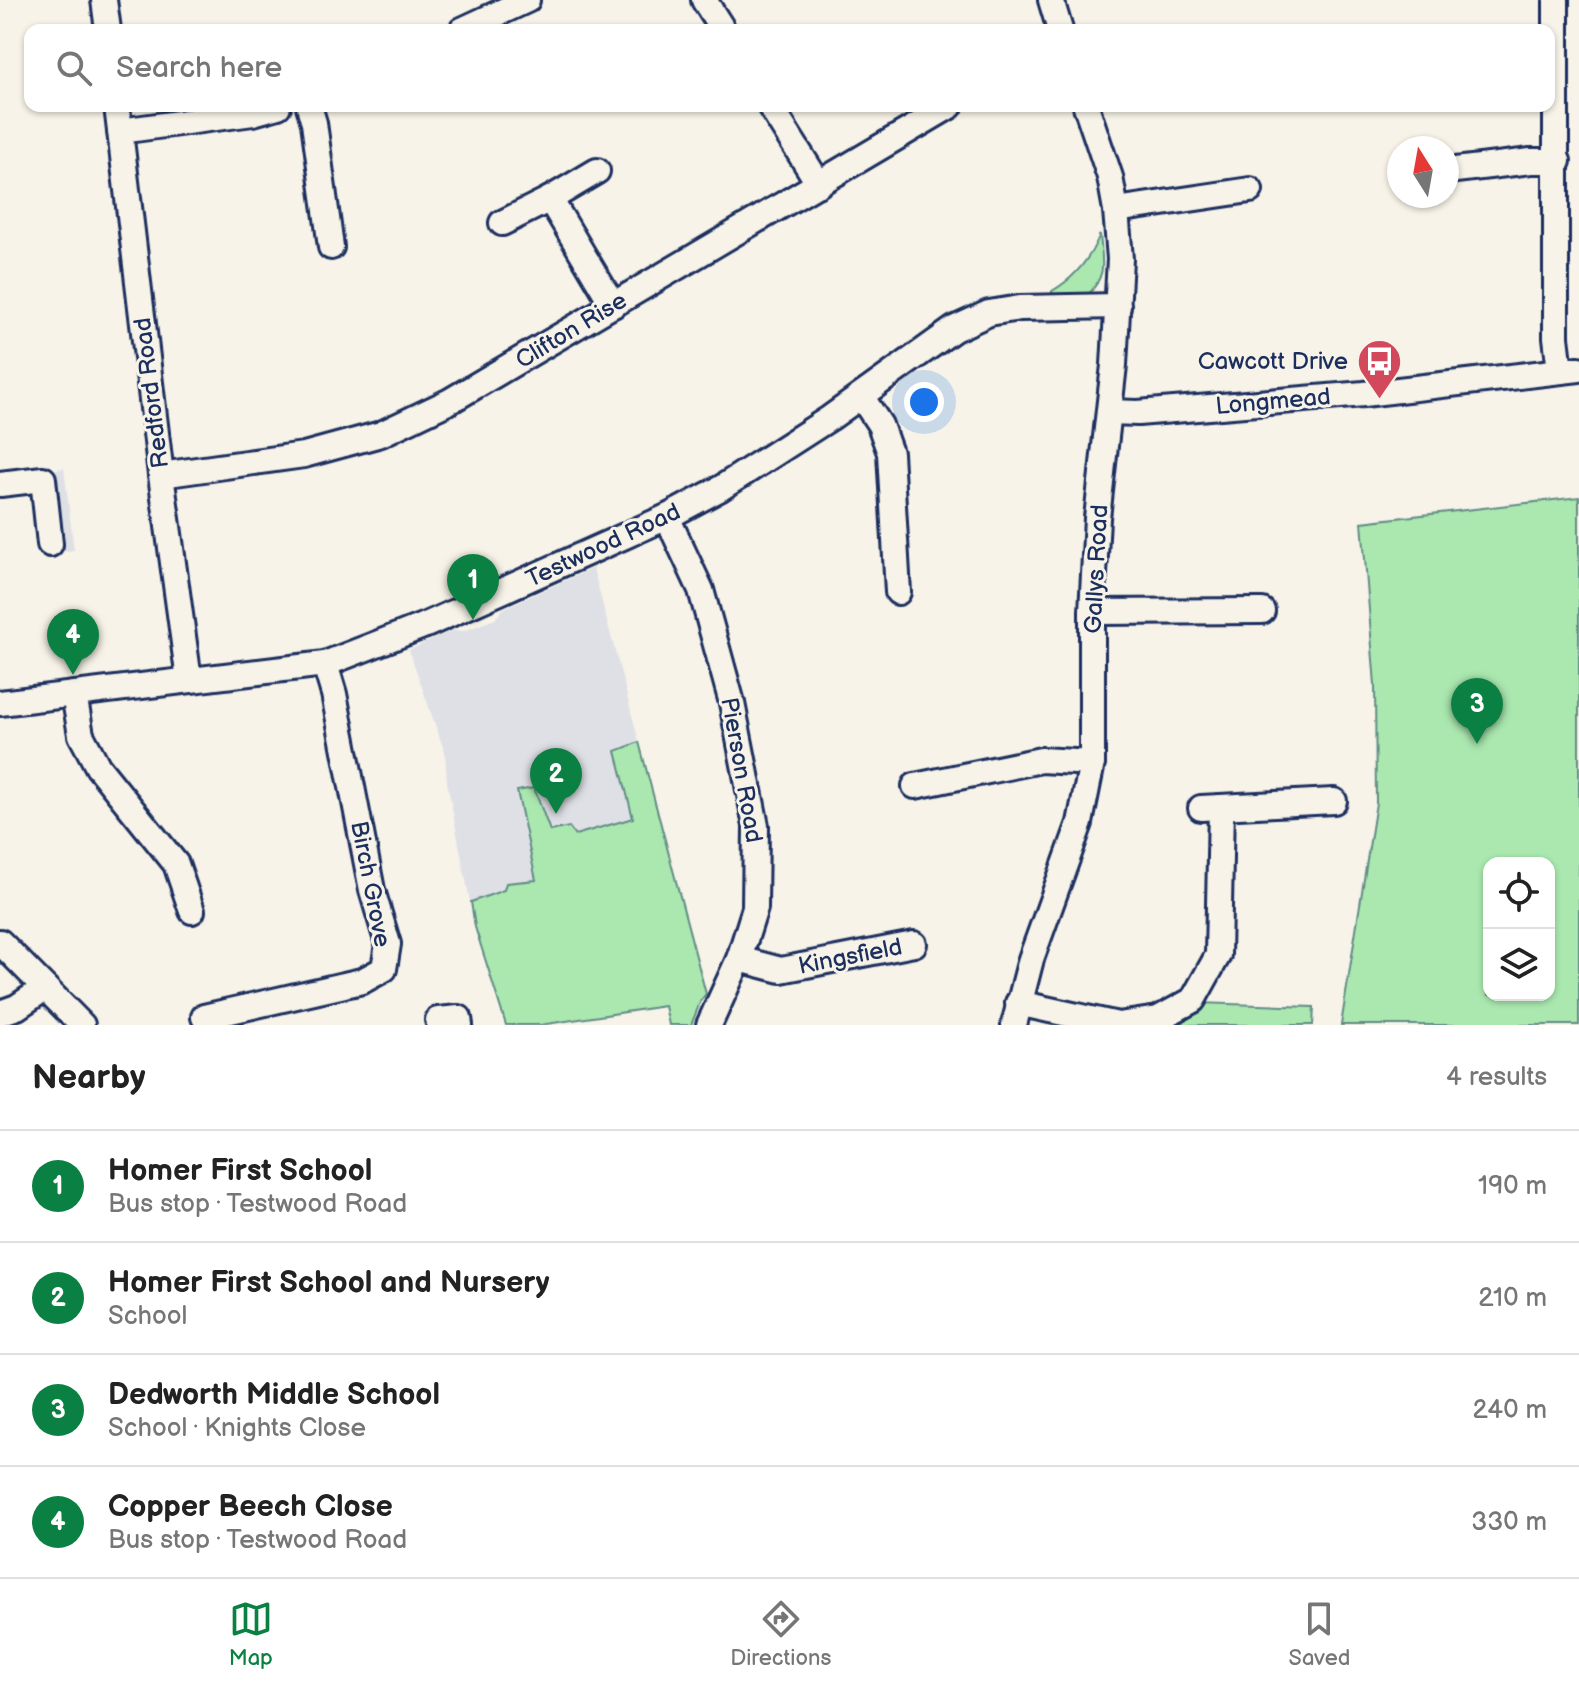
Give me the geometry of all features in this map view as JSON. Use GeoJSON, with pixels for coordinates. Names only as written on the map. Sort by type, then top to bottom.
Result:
{"type":"FeatureCollection","features":[{"type":"Feature","properties":{"kind":"street"},"geometry":{"type":"LineString","coordinates":[[104,0],[107,24]]}},
{"type":"Feature","properties":{"kind":"street"},"geometry":{"type":"LineString","coordinates":[[475,24],[527,0]]}},
{"type":"Feature","properties":{"kind":"street"},"geometry":{"type":"LineString","coordinates":[[704,0],[719,24]]}},
{"type":"Feature","properties":{"kind":"street"},"geometry":{"type":"LineString","coordinates":[[1051,0],[1058,24]]}},
{"type":"Feature","properties":{"kind":"street"},"geometry":{"type":"LineString","coordinates":[[1556,0],[1556,337],[1569,370]]}},
{"type":"Feature","properties":{"kind":"street","name":"Redford Road"},"geometry":{"type":"LineString","coordinates":[[118,112],[189,680]]}},
{"type":"Feature","properties":{"kind":"street"},"geometry":{"type":"LineString","coordinates":[[120,131],[257,112]]}},
{"type":"Feature","properties":{"kind":"street"},"geometry":{"type":"LineString","coordinates":[[311,112],[336,238]]}},
{"type":"Feature","properties":{"kind":"street"},"geometry":{"type":"LineString","coordinates":[[774,112],[819,184]]}},
{"type":"Feature","properties":{"kind":"street","name":"Clifton Rise"},"geometry":{"type":"LineString","coordinates":[[161,475],[304,455],[381,434],[450,401],[940,112]]}},
{"type":"Feature","properties":{"kind":"street","name":"Gallys Road"},"geometry":{"type":"LineString","coordinates":[[1016,1014],[1031,959],[1080,823],[1092,763],[1092,612],[1097,518],[1109,412],[1120,259],[1110,177],[1088,112]]}},
{"type":"Feature","properties":{"kind":"street"},"geometry":{"type":"LineString","coordinates":[[1459,170],[1558,161]]}},
{"type":"Feature","properties":{"kind":"street"},"geometry":{"type":"LineString","coordinates":[[502,223],[597,171]]}},
{"type":"Feature","properties":{"kind":"street"},"geometry":{"type":"LineString","coordinates":[[1116,210],[1250,190]]}},
{"type":"Feature","properties":{"kind":"street"},"geometry":{"type":"LineString","coordinates":[[550,199],[613,305]]}},
{"type":"Feature","properties":{"kind":"street","name":"Testwood Road"},"geometry":{"type":"LineString","coordinates":[[0,703],[325,664],[428,624],[667,517],[721,488],[861,396],[954,329],[989,313],[1020,308],[1118,306]]}},
{"type":"Feature","properties":{"kind":"street","name":"Longmead"},"geometry":{"type":"LineString","coordinates":[[1109,412],[1138,413],[1364,394],[1569,370]]}},
{"type":"Feature","properties":{"kind":"street"},"geometry":{"type":"LineString","coordinates":[[861,396],[880,425],[890,453],[903,576]]}},
{"type":"Feature","properties":{"kind":"street"},"geometry":{"type":"LineString","coordinates":[[0,484],[43,479],[50,544]]}},
{"type":"Feature","properties":{"kind":"street","name":"Pierson Road"},"geometry":{"type":"LineString","coordinates":[[667,517],[701,590],[732,703],[756,826],[755,908],[739,959],[709,1025]]}},
{"type":"Feature","properties":{"kind":"street"},"geometry":{"type":"LineString","coordinates":[[1092,612],[1262,612]]}},
{"type":"Feature","properties":{"kind":"street","name":"Birch Grove"},"geometry":{"type":"LineString","coordinates":[[204,1017],[362,981],[384,969],[388,944],[372,890],[334,694],[325,664]]}},
{"type":"Feature","properties":{"kind":"street"},"geometry":{"type":"LineString","coordinates":[[74,694],[81,735],[98,767],[176,864],[185,904]]}},
{"type":"Feature","properties":{"kind":"street"},"geometry":{"type":"LineString","coordinates":[[915,786],[1041,760],[1092,763]]}},
{"type":"Feature","properties":{"kind":"street"},"geometry":{"type":"LineString","coordinates":[[1016,1014],[1118,1025],[1158,1019],[1193,1000],[1218,955],[1211,807],[1307,809],[1334,801]]}},
{"type":"Feature","properties":{"kind":"street"},"geometry":{"type":"LineString","coordinates":[[0,942],[82,1025]]}},
{"type":"Feature","properties":{"kind":"street","name":"Kingsfield"},"geometry":{"type":"LineString","coordinates":[[739,959],[781,970],[915,944]]}},
{"type":"Feature","properties":{"kind":"street"},"geometry":{"type":"LineString","coordinates":[[0,1013],[17,1007],[45,988]]}},
{"type":"Feature","properties":{"kind":"shaded area"},"geometry":{"type":"Polygon","coordinates":[[[64,468],[74,550],[39,555],[32,498],[27,493],[18,493],[16,475],[64,468]]]}},
{"type":"Feature","properties":{"kind":"shaded area"},"geometry":{"type":"Polygon","coordinates":[[[593,568],[706,994],[665,1006],[540,1025],[506,1025],[475,927],[447,782],[445,753],[409,650],[453,630],[463,631],[495,619],[504,608],[593,568]]]}},
{"type":"Feature","properties":{"kind":"green space"},"geometry":{"type":"Polygon","coordinates":[[[1100,234],[1102,268],[1094,288],[1087,296],[1052,296],[1052,291],[1081,267],[1100,234]]]}},
{"type":"Feature","properties":{"kind":"green space"},"geometry":{"type":"Polygon","coordinates":[[[1579,497],[1579,1025],[1341,1025],[1376,803],[1375,685],[1362,522],[1579,497]]]}},
{"type":"Feature","properties":{"kind":"green space"},"geometry":{"type":"Polygon","coordinates":[[[639,742],[706,994],[691,1025],[669,1025],[665,1006],[540,1025],[506,1025],[475,927],[471,902],[504,890],[506,883],[536,880],[517,791],[534,788],[550,831],[569,827],[575,835],[633,818],[616,751],[639,742]]]}},
{"type":"Feature","properties":{"kind":"green space"},"geometry":{"type":"Polygon","coordinates":[[[1198,1003],[1314,1007],[1313,1025],[1183,1025],[1185,1012],[1198,1003]]]}},
{"type":"Feature","properties":{"kind":"place","name":"Cawcott Drive"},"geometry":{"type":"Point","coordinates":[1379,400]}},
{"type":"Feature","properties":{"kind":"place","name":"Homer First School"},"geometry":{"type":"Point","coordinates":[473,620]}},
{"type":"Feature","properties":{"kind":"place","name":"Copper Beech Close"},"geometry":{"type":"Point","coordinates":[73,675]}},
{"type":"Feature","properties":{"kind":"place","name":"Dedworth Middle School"},"geometry":{"type":"Point","coordinates":[1477,744]}},
{"type":"Feature","properties":{"kind":"place","name":"Homer First School and Nursery"},"geometry":{"type":"Point","coordinates":[556,814]}}]}
